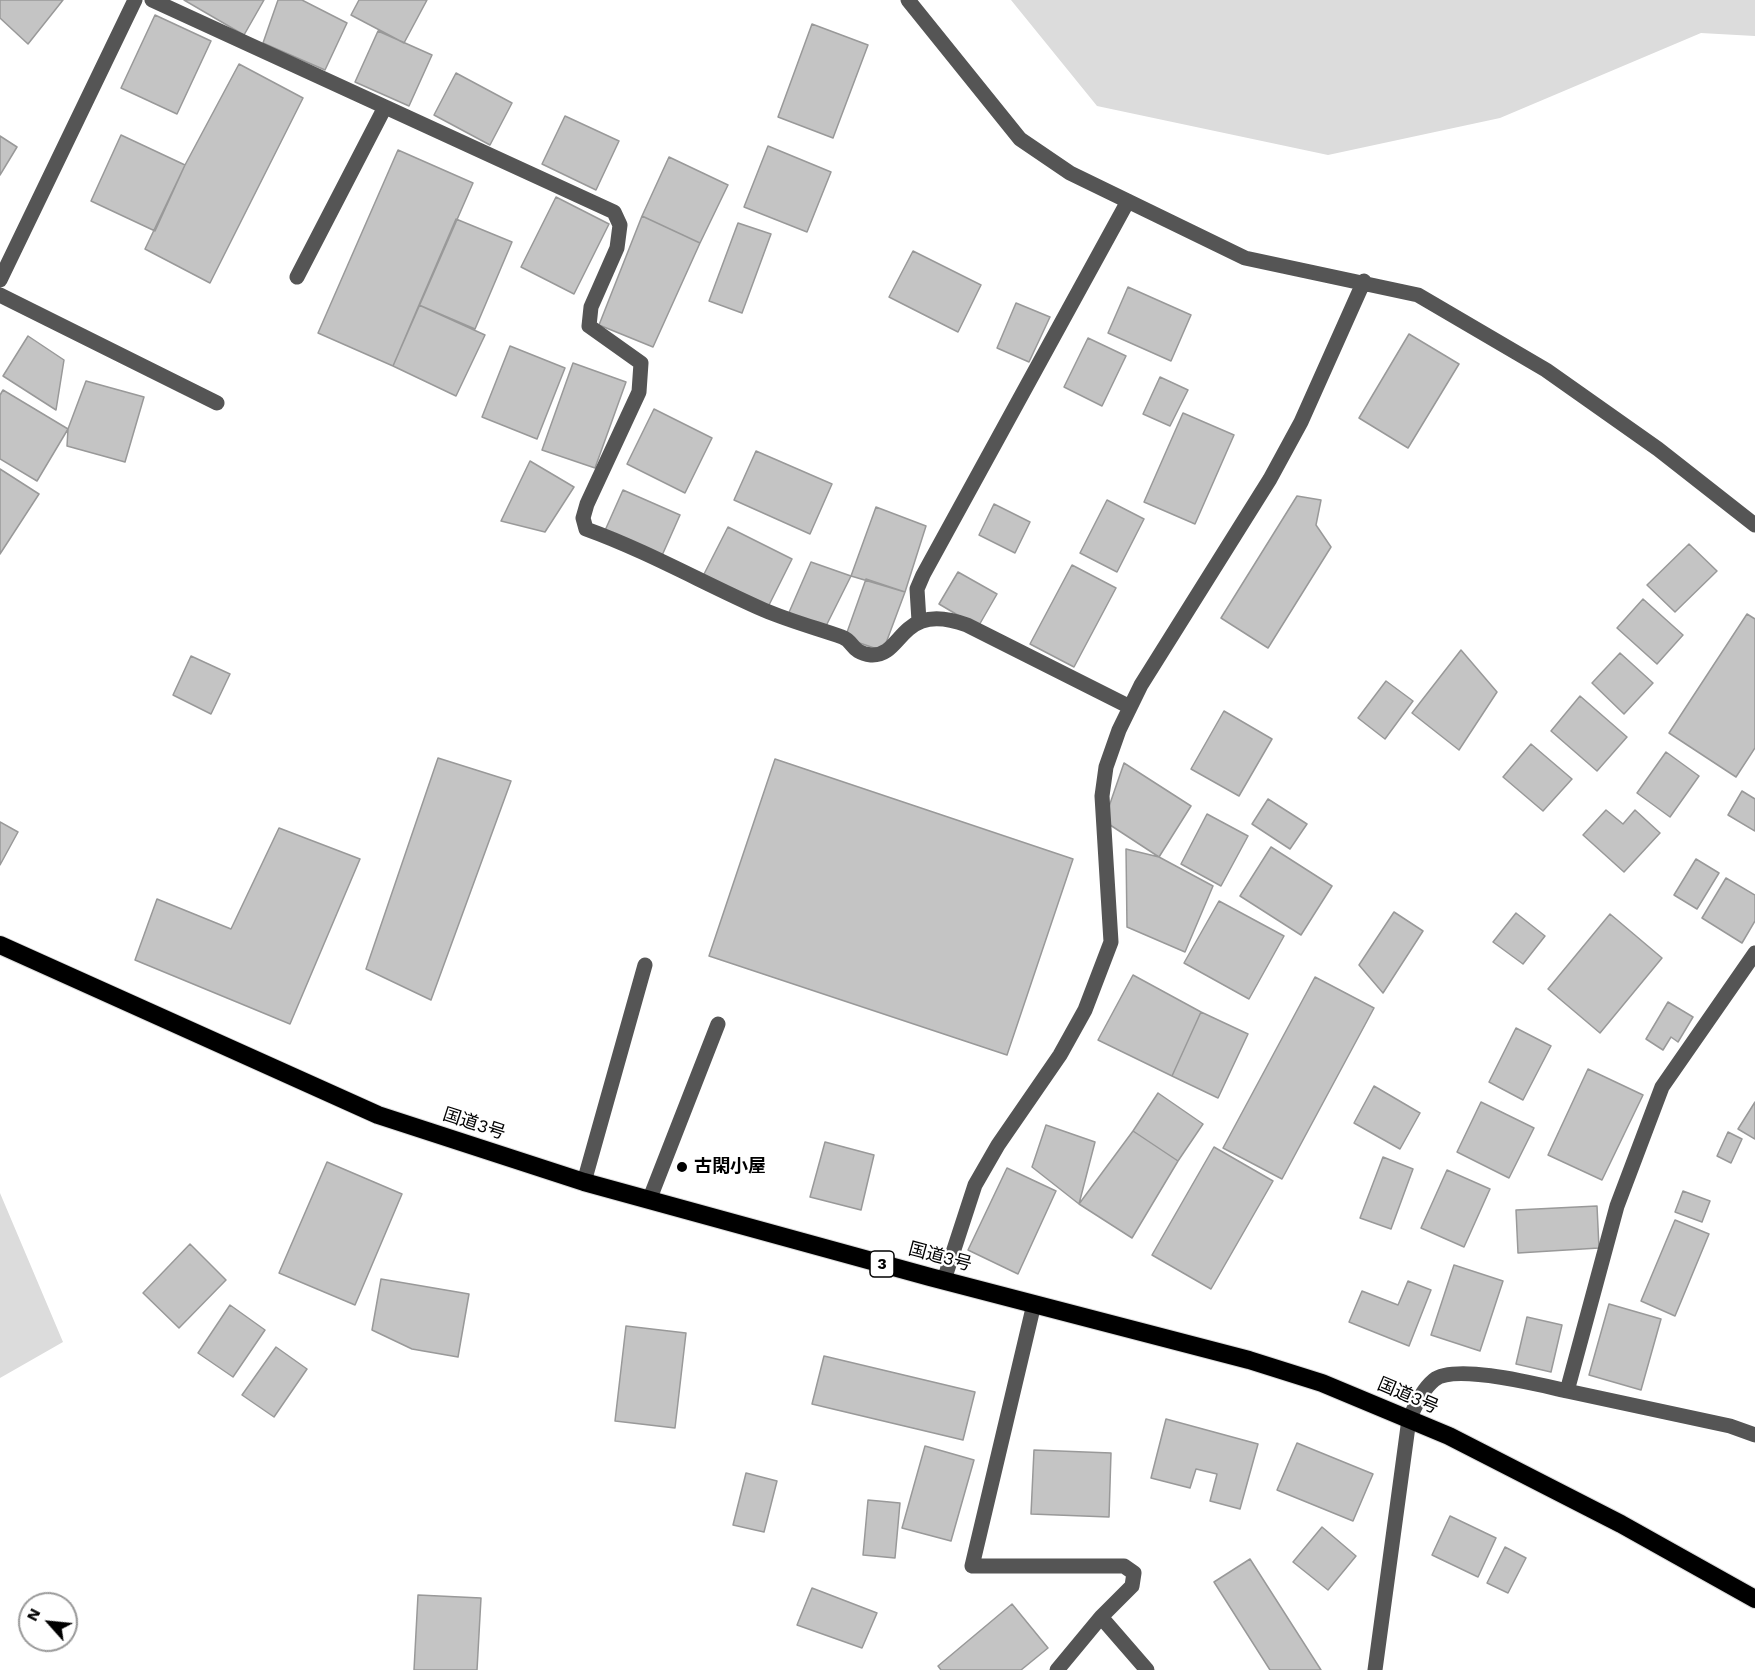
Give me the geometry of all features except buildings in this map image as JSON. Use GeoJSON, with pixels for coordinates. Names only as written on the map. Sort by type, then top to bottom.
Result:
{"type":"FeatureCollection","features":[{"type":"Feature","properties":{"kind":"highway","name":"国道3号"},"geometry":{"type":"LineString","coordinates":[[0,945],[378,1115],[584,1182],[1249,1360],[1322,1383],[1449,1436],[1621,1524],[1755,1599]]}},
{"type":"Feature","properties":{"kind":"street"},"geometry":{"type":"LineString","coordinates":[[0,280],[135,0]]}},
{"type":"Feature","properties":{"kind":"street"},"geometry":{"type":"LineString","coordinates":[[152,0],[614,212],[620,225],[617,248],[591,307],[589,326],[641,363],[642,378],[639,392],[587,504],[584,518],[586,530],[766,610],[823,633],[845,638],[855,651],[873,655],[883,651],[918,621],[930,617],[947,618],[967,625],[1130,707]]}},
{"type":"Feature","properties":{"kind":"street"},"geometry":{"type":"LineString","coordinates":[[908,0],[963,72],[1020,139],[1070,173],[1245,258],[1364,281],[1418,295],[1546,370],[1658,449],[1755,525]]}},
{"type":"Feature","properties":{"kind":"street"},"geometry":{"type":"LineString","coordinates":[[297,277],[385,107]]}},
{"type":"Feature","properties":{"kind":"street"},"geometry":{"type":"LineString","coordinates":[[918,621],[917,589],[923,575],[1128,201]]}},
{"type":"Feature","properties":{"kind":"street"},"geometry":{"type":"LineString","coordinates":[[944,1280],[975,1185],[998,1145],[1060,1055],[1085,1010],[1111,942],[1102,796],[1107,767],[1130,707],[1270,479],[1300,422],[1364,281]]}},
{"type":"Feature","properties":{"kind":"street"},"geometry":{"type":"LineString","coordinates":[[0,295],[217,403]]}},
{"type":"Feature","properties":{"kind":"street"},"geometry":{"type":"LineString","coordinates":[[1567,1390],[1617,1206],[1662,1088],[1755,953]]}},
{"type":"Feature","properties":{"kind":"street"},"geometry":{"type":"LineString","coordinates":[[584,1182],[645,964]]}},
{"type":"Feature","properties":{"kind":"street"},"geometry":{"type":"LineString","coordinates":[[650,1198],[718,1024]]}},
{"type":"Feature","properties":{"kind":"street"},"geometry":{"type":"LineString","coordinates":[[1034,1304],[972,1566],[1124,1566],[1134,1574],[1132,1586],[1101,1617],[1057,1670]]}},
{"type":"Feature","properties":{"kind":"street"},"geometry":{"type":"LineString","coordinates":[[1375,1670],[1409,1419],[1423,1391],[1435,1379],[1447,1373],[1469,1374],[1567,1390],[1730,1426],[1755,1435]]}},
{"type":"Feature","properties":{"kind":"street"},"geometry":{"type":"LineString","coordinates":[[1101,1617],[1147,1670]]}},
{"type":"Feature","properties":{"kind":"shaded area"},"geometry":{"type":"Polygon","coordinates":[[[1011,0],[1755,0],[1755,36],[1701,33],[1500,118],[1328,155],[1097,106],[1011,0]]]}},
{"type":"Feature","properties":{"kind":"shaded area"},"geometry":{"type":"Polygon","coordinates":[[[0,1193],[63,1342],[0,1378],[0,1193]]]}},
{"type":"Feature","properties":{"kind":"place","name":"古閑小屋"},"geometry":{"type":"Point","coordinates":[682,1167]}}]}
